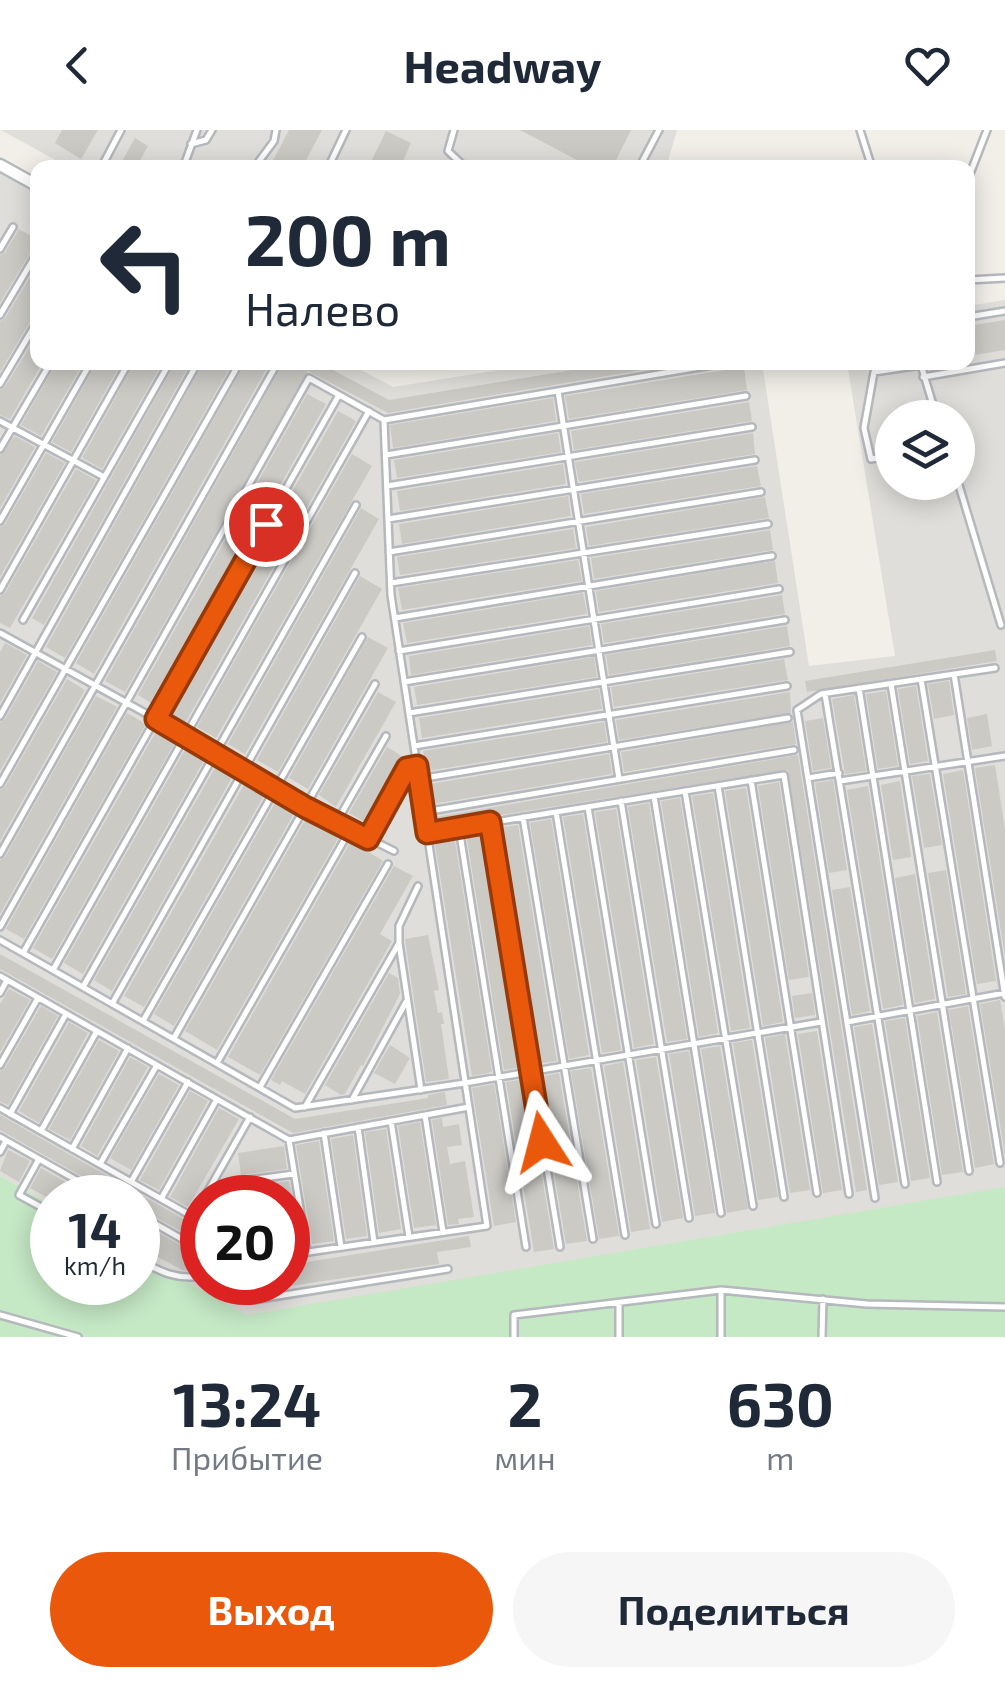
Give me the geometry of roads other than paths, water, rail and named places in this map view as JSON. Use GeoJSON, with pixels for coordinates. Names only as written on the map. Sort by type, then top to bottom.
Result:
{"type":"FeatureCollection","features":[{"type":"Feature","properties":{"kind":"street"},"geometry":{"type":"LineString","coordinates":[[0,165],[30,182]]}},
{"type":"Feature","properties":{"kind":"lane"},"geometry":{"type":"LineString","coordinates":[[105,160],[121,130]]}},
{"type":"Feature","properties":{"kind":"lane"},"geometry":{"type":"LineString","coordinates":[[186,160],[197,130]]}},
{"type":"Feature","properties":{"kind":"lane"},"geometry":{"type":"LineString","coordinates":[[192,144],[206,140],[212,130]]}},
{"type":"Feature","properties":{"kind":"lane"},"geometry":{"type":"LineString","coordinates":[[260,160],[274,141],[276,130]]}},
{"type":"Feature","properties":{"kind":"lane"},"geometry":{"type":"LineString","coordinates":[[332,160],[346,130]]}},
{"type":"Feature","properties":{"kind":"lane"},"geometry":{"type":"LineString","coordinates":[[454,130],[448,150],[458,160]]}},
{"type":"Feature","properties":{"kind":"lane"},"geometry":{"type":"LineString","coordinates":[[643,160],[659,130]]}},
{"type":"Feature","properties":{"kind":"lane"},"geometry":{"type":"LineString","coordinates":[[860,130],[869,160]]}},
{"type":"Feature","properties":{"kind":"lane"},"geometry":{"type":"LineString","coordinates":[[975,162],[988,130]]}},
{"type":"Feature","properties":{"kind":"lane"},"geometry":{"type":"LineString","coordinates":[[0,249],[13,227]]}},
{"type":"Feature","properties":{"kind":"lane"},"geometry":{"type":"LineString","coordinates":[[0,315],[30,264]]}},
{"type":"Feature","properties":{"kind":"lane"},"geometry":{"type":"LineString","coordinates":[[975,280],[1005,278]]}},
{"type":"Feature","properties":{"kind":"lane"},"geometry":{"type":"LineString","coordinates":[[975,317],[1005,312]]}},
{"type":"Feature","properties":{"kind":"lane"},"geometry":{"type":"LineString","coordinates":[[0,384],[30,333]]}},
{"type":"Feature","properties":{"kind":"lane"},"geometry":{"type":"LineString","coordinates":[[975,369],[1005,364]]}},
{"type":"Feature","properties":{"kind":"lane"},"geometry":{"type":"LineString","coordinates":[[0,450],[47,370]]}},
{"type":"Feature","properties":{"kind":"lane"},"geometry":{"type":"LineString","coordinates":[[0,521],[86,370]]}},
{"type":"Feature","properties":{"kind":"lane"},"geometry":{"type":"LineString","coordinates":[[0,590],[124,370]]}},
{"type":"Feature","properties":{"kind":"lane"},"geometry":{"type":"LineString","coordinates":[[24,620],[165,370]]}},
{"type":"Feature","properties":{"kind":"lane"},"geometry":{"type":"LineString","coordinates":[[0,716],[194,370]]}},
{"type":"Feature","properties":{"kind":"lane"},"geometry":{"type":"LineString","coordinates":[[0,784],[235,370]]}},
{"type":"Feature","properties":{"kind":"lane"},"geometry":{"type":"LineString","coordinates":[[0,854],[273,370]]}},
{"type":"Feature","properties":{"kind":"lane"},"geometry":{"type":"LineString","coordinates":[[0,927],[309,378],[384,420],[683,370]]}},
{"type":"Feature","properties":{"kind":"lane"},"geometry":{"type":"LineString","coordinates":[[875,458],[870,459],[864,428],[874,372],[886,370]]}},
{"type":"Feature","properties":{"kind":"lane"},"geometry":{"type":"LineString","coordinates":[[922,370],[931,400]]}},
{"type":"Feature","properties":{"kind":"lane"},"geometry":{"type":"LineString","coordinates":[[923,377],[967,370]]}},
{"type":"Feature","properties":{"kind":"lane"},"geometry":{"type":"LineString","coordinates":[[558,391],[619,780]]}},
{"type":"Feature","properties":{"kind":"lane"},"geometry":{"type":"LineString","coordinates":[[24,953],[339,394]]}},
{"type":"Feature","properties":{"kind":"lane"},"geometry":{"type":"LineString","coordinates":[[386,455],[746,396]]}},
{"type":"Feature","properties":{"kind":"lane"},"geometry":{"type":"LineString","coordinates":[[53,970],[369,412]]}},
{"type":"Feature","properties":{"kind":"lane"},"geometry":{"type":"LineString","coordinates":[[310,1252],[487,1226],[394,618],[384,420]]}},
{"type":"Feature","properties":{"kind":"lane"},"geometry":{"type":"LineString","coordinates":[[0,421],[104,477]]}},
{"type":"Feature","properties":{"kind":"lane"},"geometry":{"type":"LineString","coordinates":[[387,486],[752,427]]}},
{"type":"Feature","properties":{"kind":"lane"},"geometry":{"type":"LineString","coordinates":[[388,519],[755,460]]}},
{"type":"Feature","properties":{"kind":"lane"},"geometry":{"type":"LineString","coordinates":[[390,552],[760,492]]}},
{"type":"Feature","properties":{"kind":"lane"},"geometry":{"type":"LineString","coordinates":[[963,500],[1001,625]]}},
{"type":"Feature","properties":{"kind":"lane"},"geometry":{"type":"LineString","coordinates":[[83,987],[356,505]]}},
{"type":"Feature","properties":{"kind":"lane"},"geometry":{"type":"LineString","coordinates":[[390,583],[768,524]]}},
{"type":"Feature","properties":{"kind":"lane"},"geometry":{"type":"LineString","coordinates":[[394,618],[772,556]]}},
{"type":"Feature","properties":{"kind":"lane"},"geometry":{"type":"LineString","coordinates":[[112,1004],[355,573]]}},
{"type":"Feature","properties":{"kind":"lane"},"geometry":{"type":"LineString","coordinates":[[399,650],[779,589]]}},
{"type":"Feature","properties":{"kind":"lane"},"geometry":{"type":"LineString","coordinates":[[404,682],[785,620]]}},
{"type":"Feature","properties":{"kind":"lane"},"geometry":{"type":"LineString","coordinates":[[0,643],[2,634],[185,735],[305,807],[394,851]]}},
{"type":"Feature","properties":{"kind":"lane"},"geometry":{"type":"LineString","coordinates":[[143,1021],[362,637]]}},
{"type":"Feature","properties":{"kind":"lane"},"geometry":{"type":"LineString","coordinates":[[409,714],[790,652]]}},
{"type":"Feature","properties":{"kind":"lane"},"geometry":{"type":"LineString","coordinates":[[874,1198],[797,710],[826,694],[995,668]]}},
{"type":"Feature","properties":{"kind":"lane"},"geometry":{"type":"LineString","coordinates":[[847,1022],[1005,994],[954,674]]}},
{"type":"Feature","properties":{"kind":"lane"},"geometry":{"type":"LineString","coordinates":[[922,679],[1000,1163]]}},
{"type":"Feature","properties":{"kind":"lane"},"geometry":{"type":"LineString","coordinates":[[174,1039],[375,684]]}},
{"type":"Feature","properties":{"kind":"lane"},"geometry":{"type":"LineString","coordinates":[[891,684],[970,1172]]}},
{"type":"Feature","properties":{"kind":"lane"},"geometry":{"type":"LineString","coordinates":[[414,746],[787,686]]}},
{"type":"Feature","properties":{"kind":"lane"},"geometry":{"type":"LineString","coordinates":[[858,688],[938,1182]]}},
{"type":"Feature","properties":{"kind":"lane"},"geometry":{"type":"LineString","coordinates":[[826,694],[905,1184]]}},
{"type":"Feature","properties":{"kind":"lane"},"geometry":{"type":"LineString","coordinates":[[419,779],[788,718]]}},
{"type":"Feature","properties":{"kind":"lane"},"geometry":{"type":"LineString","coordinates":[[336,823],[386,736]]}},
{"type":"Feature","properties":{"kind":"lane"},"geometry":{"type":"LineString","coordinates":[[424,812],[794,750]]}},
{"type":"Feature","properties":{"kind":"lane"},"geometry":{"type":"LineString","coordinates":[[840,782],[1005,756]]}},
{"type":"Feature","properties":{"kind":"lane"},"geometry":{"type":"LineString","coordinates":[[368,839],[407,768],[417,766]]}},
{"type":"Feature","properties":{"kind":"lane"},"geometry":{"type":"LineString","coordinates":[[808,778],[839,773]]}},
{"type":"Feature","properties":{"kind":"lane"},"geometry":{"type":"LineString","coordinates":[[427,833],[784,776],[850,1194]]}},
{"type":"Feature","properties":{"kind":"lane"},"geometry":{"type":"LineString","coordinates":[[751,780],[818,1193]]}},
{"type":"Feature","properties":{"kind":"lane"},"geometry":{"type":"LineString","coordinates":[[718,786],[784,1197]]}},
{"type":"Feature","properties":{"kind":"lane"},"geometry":{"type":"LineString","coordinates":[[685,791],[753,1206]]}},
{"type":"Feature","properties":{"kind":"lane"},"geometry":{"type":"LineString","coordinates":[[654,796],[722,1212]]}},
{"type":"Feature","properties":{"kind":"lane"},"geometry":{"type":"LineString","coordinates":[[621,802],[689,1218]]}},
{"type":"Feature","properties":{"kind":"lane"},"geometry":{"type":"LineString","coordinates":[[588,807],[656,1224]]}},
{"type":"Feature","properties":{"kind":"lane"},"geometry":{"type":"LineString","coordinates":[[556,812],[625,1235]]}},
{"type":"Feature","properties":{"kind":"lane"},"geometry":{"type":"LineString","coordinates":[[524,817],[593,1239]]}},
{"type":"Feature","properties":{"kind":"lane"},"geometry":{"type":"LineString","coordinates":[[490,822],[560,1247]]}},
{"type":"Feature","properties":{"kind":"lane"},"geometry":{"type":"LineString","coordinates":[[458,828],[526,1247]]}},
{"type":"Feature","properties":{"kind":"lane"},"geometry":{"type":"LineString","coordinates":[[217,1063],[350,830]]}},
{"type":"Feature","properties":{"kind":"lane"},"geometry":{"type":"LineString","coordinates":[[260,1088],[388,864]]}},
{"type":"Feature","properties":{"kind":"lane"},"geometry":{"type":"LineString","coordinates":[[418,886],[399,926],[399,943],[421,1090]]}},
{"type":"Feature","properties":{"kind":"lane"},"geometry":{"type":"LineString","coordinates":[[0,940],[295,1108],[499,1078],[821,1022]]}},
{"type":"Feature","properties":{"kind":"lane"},"geometry":{"type":"LineString","coordinates":[[305,1107],[399,943]]}},
{"type":"Feature","properties":{"kind":"lane"},"geometry":{"type":"LineString","coordinates":[[0,976],[289,1140],[469,1107]]}},
{"type":"Feature","properties":{"kind":"lane"},"geometry":{"type":"LineString","coordinates":[[0,993],[7,980]]}},
{"type":"Feature","properties":{"kind":"lane"},"geometry":{"type":"LineString","coordinates":[[0,1065],[38,998]]}},
{"type":"Feature","properties":{"kind":"lane"},"geometry":{"type":"LineString","coordinates":[[352,1100],[408,1000]]}},
{"type":"Feature","properties":{"kind":"lane"},"geometry":{"type":"LineString","coordinates":[[10,1114],[66,1014]]}},
{"type":"Feature","properties":{"kind":"lane"},"geometry":{"type":"LineString","coordinates":[[40,1131],[96,1031]]}},
{"type":"Feature","properties":{"kind":"lane"},"geometry":{"type":"LineString","coordinates":[[72,1148],[128,1048]]}},
{"type":"Feature","properties":{"kind":"lane"},"geometry":{"type":"LineString","coordinates":[[100,1164],[157,1065]]}},
{"type":"Feature","properties":{"kind":"lane"},"geometry":{"type":"LineString","coordinates":[[135,1175],[188,1082]]}},
{"type":"Feature","properties":{"kind":"lane"},"geometry":{"type":"LineString","coordinates":[[180,1210],[161,1199],[217,1099]]}},
{"type":"Feature","properties":{"kind":"lane"},"geometry":{"type":"LineString","coordinates":[[0,1108],[119,1175]]}},
{"type":"Feature","properties":{"kind":"lane"},"geometry":{"type":"LineString","coordinates":[[425,1115],[443,1232]]}},
{"type":"Feature","properties":{"kind":"lane"},"geometry":{"type":"LineString","coordinates":[[217,1175],[250,1118]]}},
{"type":"Feature","properties":{"kind":"lane"},"geometry":{"type":"LineString","coordinates":[[391,1121],[409,1237]]}},
{"type":"Feature","properties":{"kind":"lane"},"geometry":{"type":"LineString","coordinates":[[358,1127],[374,1242]]}},
{"type":"Feature","properties":{"kind":"lane"},"geometry":{"type":"LineString","coordinates":[[324,1133],[342,1248]]}},
{"type":"Feature","properties":{"kind":"lane"},"geometry":{"type":"LineString","coordinates":[[0,1152],[3,1139],[67,1175]]}},
{"type":"Feature","properties":{"kind":"lane"},"geometry":{"type":"LineString","coordinates":[[286,1175],[294,1174],[289,1140]]}},
{"type":"Feature","properties":{"kind":"lane"},"geometry":{"type":"LineString","coordinates":[[30,1201],[19,1195],[38,1159]]}},
{"type":"Feature","properties":{"kind":"lane"},"geometry":{"type":"LineString","coordinates":[[310,1291],[448,1269]]}},
{"type":"Feature","properties":{"kind":"lane"},"geometry":{"type":"LineString","coordinates":[[721,1290],[721,1337]]}},
{"type":"Feature","properties":{"kind":"lane"},"geometry":{"type":"LineString","coordinates":[[514,1337],[514,1315],[721,1290],[867,1304],[1005,1306]]}},
{"type":"Feature","properties":{"kind":"lane"},"geometry":{"type":"LineString","coordinates":[[822,1337],[824,1299]]}},
{"type":"Feature","properties":{"kind":"lane"},"geometry":{"type":"LineString","coordinates":[[619,1303],[619,1337]]}},
{"type":"Feature","properties":{"kind":"lane"},"geometry":{"type":"LineString","coordinates":[[0,1316],[78,1337]]}},
{"type":"Feature","properties":{"kind":"lane"},"geometry":{"type":"LineString","coordinates":[[45,1337],[46,1328]]}}]}
